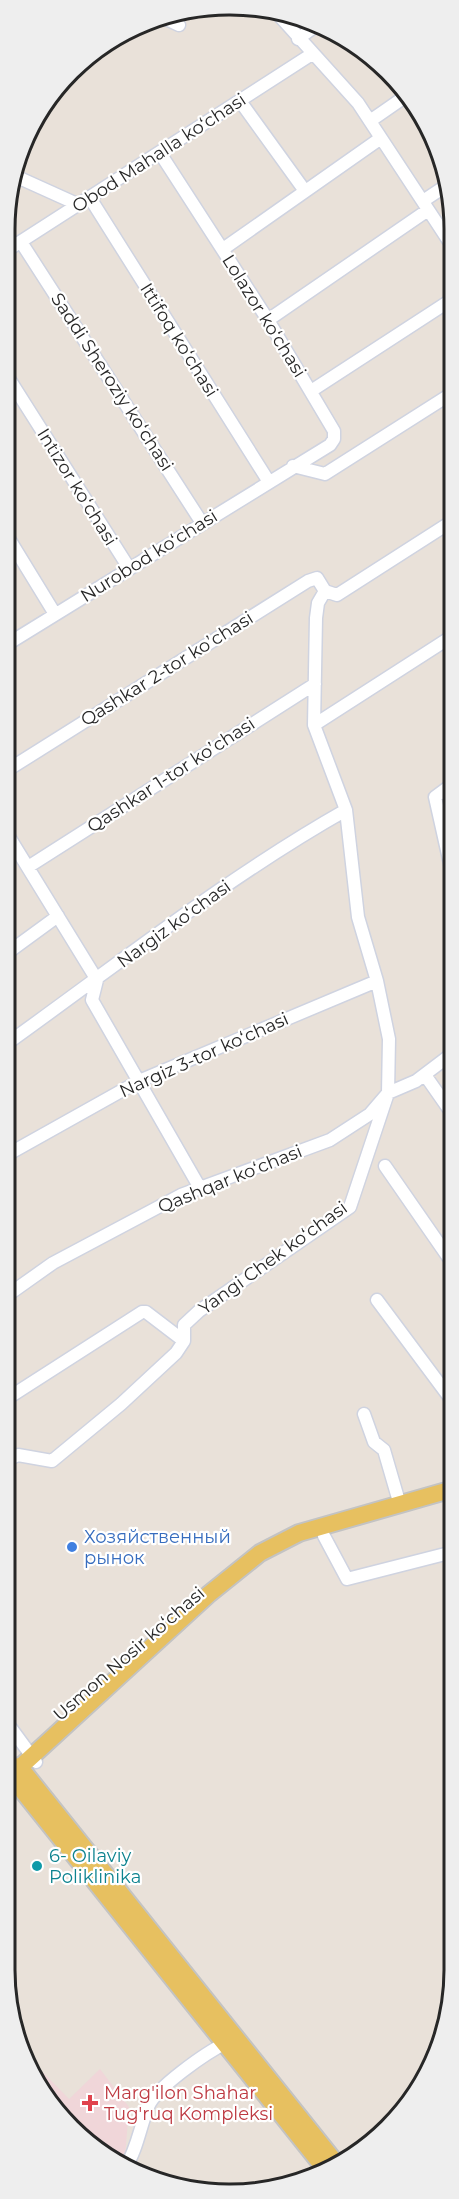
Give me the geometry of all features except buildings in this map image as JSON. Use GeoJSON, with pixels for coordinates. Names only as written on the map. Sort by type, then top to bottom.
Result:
{"type":"FeatureCollection","features":[{"type":"Feature","properties":{"kind":"main road","name":"Usmon Nosir ko‘chasi"},"geometry":{"type":"LineString","coordinates":[[18,1772],[209,1594],[260,1553],[299,1533],[400,1505],[444,1496]]}},
{"type":"Feature","properties":{"kind":"main road","name":"Usmon Nosir ko‘chasi"},"geometry":{"type":"LineString","coordinates":[[18,1772],[255,1570],[297,1544],[444,1497]]}},
{"type":"Feature","properties":{"kind":"main road"},"geometry":{"type":"LineString","coordinates":[[18,1772],[232,2040],[332,2158]]}},
{"type":"Feature","properties":{"kind":"main road"},"geometry":{"type":"LineString","coordinates":[[232,2040],[321,2163]]}},
{"type":"Feature","properties":{"kind":"street"},"geometry":{"type":"LineString","coordinates":[[173,22],[179,25]]}},
{"type":"Feature","properties":{"kind":"street"},"geometry":{"type":"LineString","coordinates":[[284,22],[358,103],[444,234]]}},
{"type":"Feature","properties":{"kind":"street"},"geometry":{"type":"LineString","coordinates":[[298,39],[310,30]]}},
{"type":"Feature","properties":{"kind":"street","name":"Obod Mahalla ko‘chasi"},"geometry":{"type":"LineString","coordinates":[[15,246],[312,54]]}},
{"type":"Feature","properties":{"kind":"street"},"geometry":{"type":"LineString","coordinates":[[370,122],[401,100]]}},
{"type":"Feature","properties":{"kind":"street"},"geometry":{"type":"LineString","coordinates":[[240,101],[305,191]]}},
{"type":"Feature","properties":{"kind":"street"},"geometry":{"type":"LineString","coordinates":[[223,249],[381,138]]}},
{"type":"Feature","properties":{"kind":"street","name":"Lolazor ko‘chasi"},"geometry":{"type":"LineString","coordinates":[[160,153],[268,320],[334,431],[334,439],[293,466]]}},
{"type":"Feature","properties":{"kind":"street"},"geometry":{"type":"LineString","coordinates":[[21,179],[78,204]]}},
{"type":"Feature","properties":{"kind":"street"},"geometry":{"type":"LineString","coordinates":[[268,320],[425,206],[440,191]]}},
{"type":"Feature","properties":{"kind":"street","name":"Ittifoq ko‘chasi"},"geometry":{"type":"LineString","coordinates":[[90,198],[269,482]]}},
{"type":"Feature","properties":{"kind":"street","name":"Saddi Sheroziy koʻchasi"},"geometry":{"type":"LineString","coordinates":[[21,242],[202,523]]}},
{"type":"Feature","properties":{"kind":"street"},"geometry":{"type":"LineString","coordinates":[[311,391],[444,305]]}},
{"type":"Feature","properties":{"kind":"street","name":"Intizor koʻchasi"},"geometry":{"type":"LineString","coordinates":[[15,388],[129,568]]}},
{"type":"Feature","properties":{"kind":"street"},"geometry":{"type":"LineString","coordinates":[[293,466],[325,474],[444,398]]}},
{"type":"Feature","properties":{"kind":"street","name":"Nurobod koʻchasi"},"geometry":{"type":"LineString","coordinates":[[15,639],[293,466]]}},
{"type":"Feature","properties":{"kind":"street"},"geometry":{"type":"LineString","coordinates":[[314,724],[318,603],[326,591],[338,595],[444,526]]}},
{"type":"Feature","properties":{"kind":"street"},"geometry":{"type":"LineString","coordinates":[[15,549],[55,614]]}},
{"type":"Feature","properties":{"kind":"street","name":"Qashkar 2-tor koʼchasi"},"geometry":{"type":"LineString","coordinates":[[15,765],[309,581],[320,580],[326,591]]}},
{"type":"Feature","properties":{"kind":"street"},"geometry":{"type":"LineString","coordinates":[[314,724],[444,641]]}},
{"type":"Feature","properties":{"kind":"street","name":"Qashkar 1-tor koʼchasi"},"geometry":{"type":"LineString","coordinates":[[27,867],[315,684]]}},
{"type":"Feature","properties":{"kind":"street","name":"Yangi Chek koʻchasi"},"geometry":{"type":"LineString","coordinates":[[15,1456],[52,1461],[121,1404],[176,1353],[184,1341],[184,1324],[199,1311],[350,1207],[388,1093],[389,1039],[377,981],[357,917],[346,810],[314,724]]}},
{"type":"Feature","properties":{"kind":"street"},"geometry":{"type":"LineString","coordinates":[[444,790],[435,797],[444,836]]}},
{"type":"Feature","properties":{"kind":"street","name":"Nargiz koʻchasi"},"geometry":{"type":"LineString","coordinates":[[15,1039],[233,881],[296,838],[346,810]]}},
{"type":"Feature","properties":{"kind":"street"},"geometry":{"type":"LineString","coordinates":[[15,849],[97,980],[92,1000],[200,1188]]}},
{"type":"Feature","properties":{"kind":"street"},"geometry":{"type":"LineString","coordinates":[[15,947],[58,916]]}},
{"type":"Feature","properties":{"kind":"street","name":"Nargiz 3-tor koʻchasi"},"geometry":{"type":"LineString","coordinates":[[15,1150],[139,1081],[377,981]]}},
{"type":"Feature","properties":{"kind":"street"},"geometry":{"type":"LineString","coordinates":[[388,1093],[425,1075],[444,1060]]}},
{"type":"Feature","properties":{"kind":"street"},"geometry":{"type":"LineString","coordinates":[[425,1075],[444,1102]]}},
{"type":"Feature","properties":{"kind":"street","name":"Qashqar koʻchasi"},"geometry":{"type":"LineString","coordinates":[[15,1291],[52,1263],[181,1195],[330,1140],[370,1114],[388,1093]]}},
{"type":"Feature","properties":{"kind":"street"},"geometry":{"type":"LineString","coordinates":[[385,1166],[444,1251]]}},
{"type":"Feature","properties":{"kind":"street"},"geometry":{"type":"LineString","coordinates":[[377,1300],[444,1388]]}},
{"type":"Feature","properties":{"kind":"street"},"geometry":{"type":"LineString","coordinates":[[15,1394],[142,1312],[146,1312],[184,1341]]}},
{"type":"Feature","properties":{"kind":"street"},"geometry":{"type":"LineString","coordinates":[[364,1414],[374,1442],[384,1450],[400,1505]]}},
{"type":"Feature","properties":{"kind":"street"},"geometry":{"type":"LineString","coordinates":[[324,1536],[347,1579],[444,1554]]}},
{"type":"Feature","properties":{"kind":"street"},"geometry":{"type":"LineString","coordinates":[[131,2160],[149,2104],[184,2069],[232,2040]]}},
{"type":"Feature","properties":{"kind":"shaded area","name":"Marg'ilon Shahar Tug'ruq Kompleksi"},"geometry":{"type":"Polygon","coordinates":[[[40,2069],[69,2099],[100,2069],[129,2107],[125,2157],[99,2140],[68,2111],[40,2069]]]}},
{"type":"Feature","properties":{"kind":"place","name":"Хозяйственный рынок"},"geometry":{"type":"Point","coordinates":[72,1547]}},
{"type":"Feature","properties":{"kind":"place","name":"6- Oilaviy Poliklinika"},"geometry":{"type":"Point","coordinates":[37,1866]}},
{"type":"Feature","properties":{"kind":"place","name":"Marg'ilon Shahar Tug'ruq Kompleksi"},"geometry":{"type":"Point","coordinates":[90,2103]}}]}
